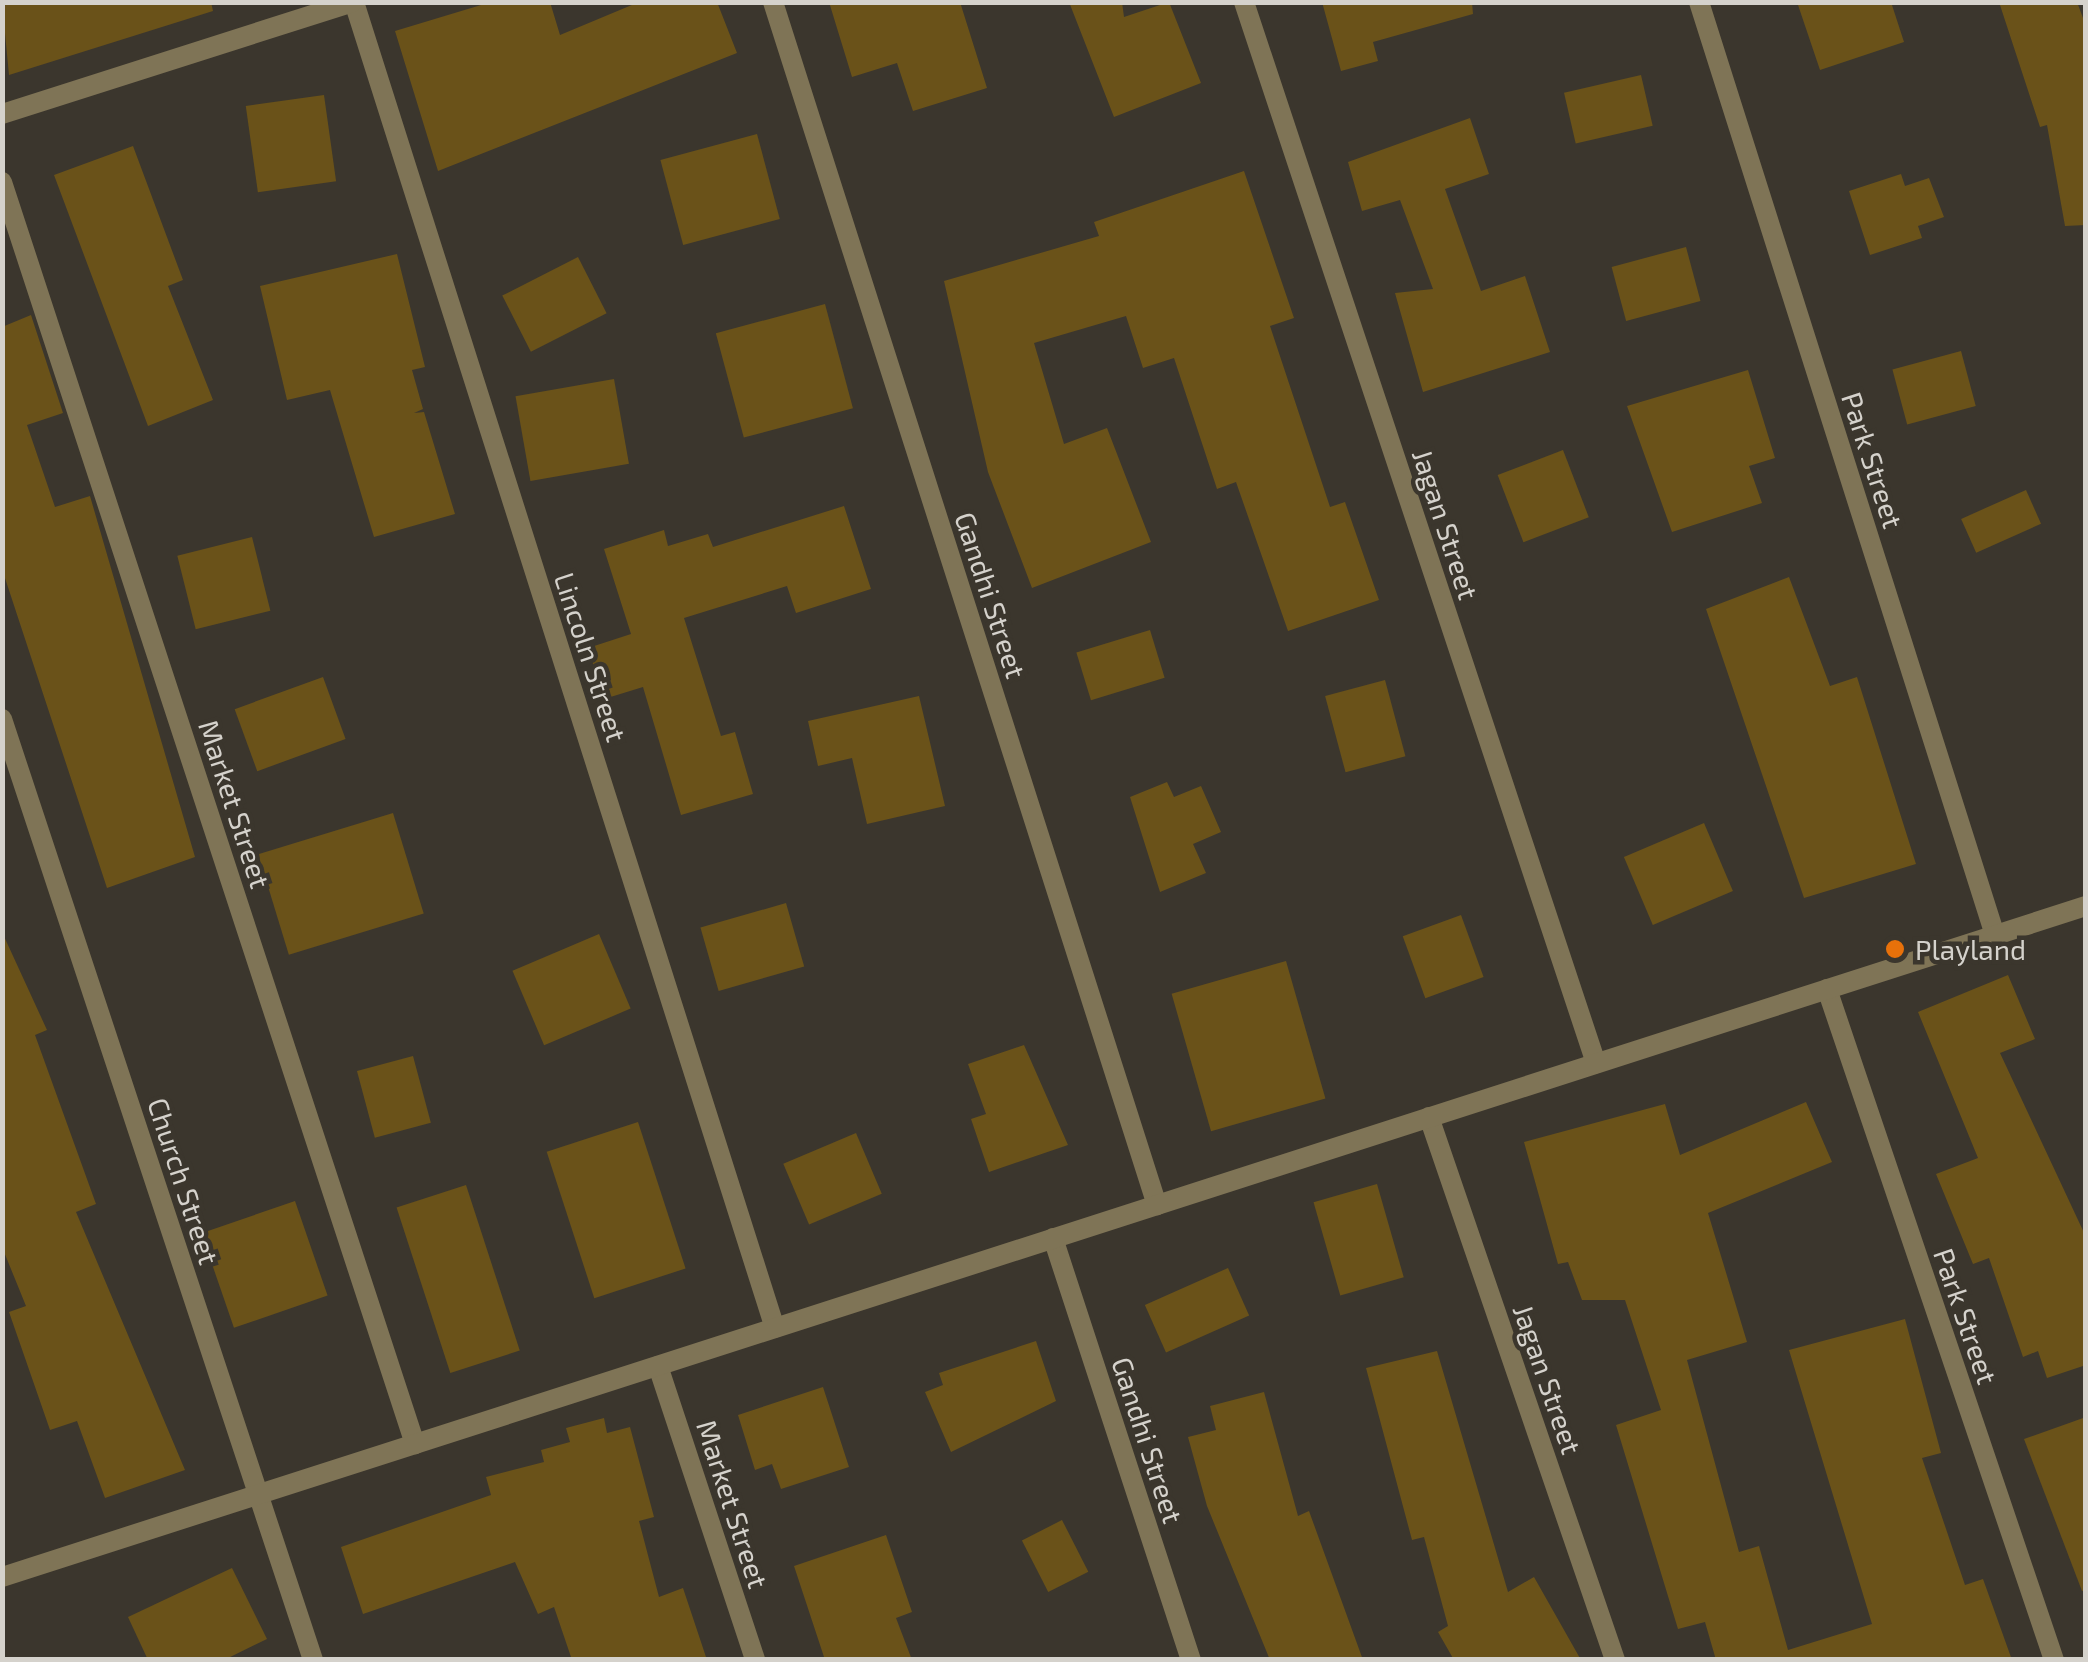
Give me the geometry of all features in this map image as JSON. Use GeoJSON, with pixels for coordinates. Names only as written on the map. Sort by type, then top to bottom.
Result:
{"type":"FeatureCollection","features":[{"type":"Feature","properties":{"kind":"street"},"geometry":{"type":"LineString","coordinates":[[2,114],[354,2]]}},
{"type":"Feature","properties":{"kind":"street","name":"Lincoln Street"},"geometry":{"type":"LineString","coordinates":[[354,2],[775,1328]]}},
{"type":"Feature","properties":{"kind":"street","name":"Gandhi Street"},"geometry":{"type":"LineString","coordinates":[[774,2],[1157,1205]]}},
{"type":"Feature","properties":{"kind":"street","name":"Jagan Street"},"geometry":{"type":"LineString","coordinates":[[1244,2],[1596,1064]]}},
{"type":"Feature","properties":{"kind":"street","name":"Park Street"},"geometry":{"type":"LineString","coordinates":[[1699,2],[1995,935]]}},
{"type":"Feature","properties":{"kind":"street","name":"Market Street"},"geometry":{"type":"LineString","coordinates":[[2,182],[416,1444]]}},
{"type":"Feature","properties":{"kind":"street","name":"Church Street"},"geometry":{"type":"LineString","coordinates":[[2,719],[313,1660]]}},
{"type":"Feature","properties":{"kind":"street"},"geometry":{"type":"LineString","coordinates":[[2,1577],[2086,906]]}},
{"type":"Feature","properties":{"kind":"street","name":"Park Street"},"geometry":{"type":"LineString","coordinates":[[1827,990],[2054,1660]]}},
{"type":"Feature","properties":{"kind":"street","name":"Jagan Street"},"geometry":{"type":"LineString","coordinates":[[1429,1117],[1615,1660]]}},
{"type":"Feature","properties":{"kind":"street","name":"Gandhi Street"},"geometry":{"type":"LineString","coordinates":[[1053,1238],[1191,1660]]}},
{"type":"Feature","properties":{"kind":"street","name":"Market Street"},"geometry":{"type":"LineString","coordinates":[[658,1366],[755,1660]]}},
{"type":"Feature","properties":{"kind":"building"},"geometry":{"type":"Polygon","coordinates":[[[2,2],[211,2],[213,11],[9,75],[2,2]]]}},
{"type":"Feature","properties":{"kind":"building"},"geometry":{"type":"Polygon","coordinates":[[[491,2],[550,2],[560,35],[639,2],[717,2],[737,53],[438,171],[395,31],[491,2]]]}},
{"type":"Feature","properties":{"kind":"building"},"geometry":{"type":"Polygon","coordinates":[[[829,2],[960,2],[987,88],[913,111],[897,63],[852,77],[829,2]]]}},
{"type":"Feature","properties":{"kind":"building"},"geometry":{"type":"Polygon","coordinates":[[[1069,2],[1122,2],[1124,17],[1169,2],[1201,83],[1114,117],[1069,2]]]}},
{"type":"Feature","properties":{"kind":"building"},"geometry":{"type":"Polygon","coordinates":[[[1322,2],[1472,2],[1473,14],[1373,42],[1378,61],[1341,71],[1322,2]]]}},
{"type":"Feature","properties":{"kind":"building"},"geometry":{"type":"Polygon","coordinates":[[[1797,2],[1891,2],[1904,42],[1820,70],[1797,2]]]}},
{"type":"Feature","properties":{"kind":"building"},"geometry":{"type":"Polygon","coordinates":[[[1999,2],[2077,2],[2086,26],[2086,225],[2065,226],[2047,125],[2040,127],[1999,2]]]}},
{"type":"Feature","properties":{"kind":"building"},"geometry":{"type":"Polygon","coordinates":[[[1641,75],[1653,126],[1576,143],[1564,93],[1641,75]]]}},
{"type":"Feature","properties":{"kind":"building"},"geometry":{"type":"Polygon","coordinates":[[[324,95],[336,181],[258,192],[246,106],[324,95]]]}},
{"type":"Feature","properties":{"kind":"building"},"geometry":{"type":"Polygon","coordinates":[[[1470,118],[1489,174],[1445,189],[1481,291],[1525,276],[1550,352],[1423,392],[1395,293],[1433,289],[1400,200],[1362,211],[1348,162],[1470,118]]]}},
{"type":"Feature","properties":{"kind":"building"},"geometry":{"type":"Polygon","coordinates":[[[757,134],[780,219],[683,245],[660,160],[757,134]]]}},
{"type":"Feature","properties":{"kind":"building"},"geometry":{"type":"Polygon","coordinates":[[[133,146],[183,280],[168,286],[213,400],[148,426],[54,175],[133,146]]]}},
{"type":"Feature","properties":{"kind":"building"},"geometry":{"type":"Polygon","coordinates":[[[1244,171],[1294,318],[1270,326],[1330,507],[1345,502],[1379,600],[1288,631],[1236,482],[1217,489],[1174,358],[1143,368],[1126,316],[1034,343],[1064,444],[1107,428],[1151,542],[1032,588],[988,472],[944,281],[1099,236],[1094,222],[1244,171]]]}},
{"type":"Feature","properties":{"kind":"building"},"geometry":{"type":"Polygon","coordinates":[[[1901,174],[1905,186],[1929,178],[1944,217],[1918,226],[1922,238],[1870,255],[1849,191],[1901,174]]]}},
{"type":"Feature","properties":{"kind":"building"},"geometry":{"type":"Polygon","coordinates":[[[1686,247],[1700,301],[1626,321],[1612,267],[1686,247]]]}},
{"type":"Feature","properties":{"kind":"building"},"geometry":{"type":"Polygon","coordinates":[[[397,254],[425,367],[412,370],[423,409],[414,413],[424,412],[455,514],[374,537],[330,390],[287,400],[260,286],[397,254]]]}},
{"type":"Feature","properties":{"kind":"building"},"geometry":{"type":"Polygon","coordinates":[[[578,257],[607,313],[531,352],[502,296],[578,257]]]}},
{"type":"Feature","properties":{"kind":"building"},"geometry":{"type":"Polygon","coordinates":[[[825,304],[853,408],[744,438],[716,333],[825,304]]]}},
{"type":"Feature","properties":{"kind":"building"},"geometry":{"type":"Polygon","coordinates":[[[31,315],[63,413],[27,425],[55,507],[90,496],[195,857],[107,888],[2,569],[2,327],[31,315]]]}},
{"type":"Feature","properties":{"kind":"building"},"geometry":{"type":"Polygon","coordinates":[[[1961,351],[1976,406],[1907,424],[1892,369],[1961,351]]]}},
{"type":"Feature","properties":{"kind":"building"},"geometry":{"type":"Polygon","coordinates":[[[1748,370],[1775,458],[1749,466],[1762,503],[1672,532],[1627,406],[1748,370]]]}},
{"type":"Feature","properties":{"kind":"building"},"geometry":{"type":"Polygon","coordinates":[[[614,379],[629,464],[530,481],[516,396],[614,379]]]}},
{"type":"Feature","properties":{"kind":"building"},"geometry":{"type":"Polygon","coordinates":[[[1563,450],[1589,517],[1523,542],[1498,475],[1563,450]]]}},
{"type":"Feature","properties":{"kind":"building"},"geometry":{"type":"Polygon","coordinates":[[[2026,490],[2041,524],[1976,553],[1961,519],[2026,490]]]}},
{"type":"Feature","properties":{"kind":"building"},"geometry":{"type":"Polygon","coordinates":[[[844,506],[871,589],[796,613],[787,586],[684,618],[721,736],[735,732],[753,794],[681,815],[643,687],[604,699],[588,648],[631,634],[604,549],[664,530],[668,546],[708,534],[713,547],[844,506]]]}},
{"type":"Feature","properties":{"kind":"building"},"geometry":{"type":"Polygon","coordinates":[[[252,537],[270,611],[196,629],[177,556],[252,537]]]}},
{"type":"Feature","properties":{"kind":"building"},"geometry":{"type":"Polygon","coordinates":[[[1789,577],[1830,686],[1857,677],[1916,864],[1804,898],[1706,609],[1789,577]]]}},
{"type":"Feature","properties":{"kind":"building"},"geometry":{"type":"Polygon","coordinates":[[[1150,630],[1165,678],[1091,700],[1076,653],[1150,630]]]}},
{"type":"Feature","properties":{"kind":"building"},"geometry":{"type":"Polygon","coordinates":[[[323,677],[346,739],[257,771],[235,709],[323,677]]]}},
{"type":"Feature","properties":{"kind":"building"},"geometry":{"type":"Polygon","coordinates":[[[1385,680],[1405,756],[1346,772],[1325,696],[1385,680]]]}},
{"type":"Feature","properties":{"kind":"building"},"geometry":{"type":"Polygon","coordinates":[[[919,696],[945,806],[867,824],[852,758],[818,766],[808,721],[919,696]]]}},
{"type":"Feature","properties":{"kind":"building"},"geometry":{"type":"Polygon","coordinates":[[[1167,782],[1174,797],[1201,786],[1221,832],[1193,844],[1206,873],[1160,892],[1130,797],[1167,782]]]}},
{"type":"Feature","properties":{"kind":"building"},"geometry":{"type":"Polygon","coordinates":[[[393,813],[424,913],[289,955],[258,854],[393,813]]]}},
{"type":"Feature","properties":{"kind":"building"},"geometry":{"type":"Polygon","coordinates":[[[1704,823],[1733,891],[1653,925],[1624,857],[1704,823]]]}},
{"type":"Feature","properties":{"kind":"building"},"geometry":{"type":"Polygon","coordinates":[[[786,903],[804,966],[719,991],[700,928],[786,903]]]}},
{"type":"Feature","properties":{"kind":"building"},"geometry":{"type":"Polygon","coordinates":[[[1461,915],[1484,977],[1425,998],[1403,936],[1461,915]]]}},
{"type":"Feature","properties":{"kind":"building"},"geometry":{"type":"Polygon","coordinates":[[[2,932],[47,1030],[35,1035],[96,1204],[76,1212],[185,1470],[105,1498],[77,1421],[50,1430],[9,1312],[26,1306],[2,1247],[2,932]]]}},
{"type":"Feature","properties":{"kind":"building"},"geometry":{"type":"Polygon","coordinates":[[[599,934],[631,1009],[544,1045],[512,971],[599,934]]]}},
{"type":"Feature","properties":{"kind":"building"},"geometry":{"type":"Polygon","coordinates":[[[1286,961],[1325,1098],[1211,1131],[1172,994],[1286,961]]]}},
{"type":"Feature","properties":{"kind":"building"},"geometry":{"type":"Polygon","coordinates":[[[2008,975],[2035,1039],[2000,1053],[2086,1237],[2086,1365],[2047,1378],[2038,1351],[2023,1357],[1989,1258],[1973,1264],[1936,1174],[1978,1158],[1918,1012],[2008,975]]]}},
{"type":"Feature","properties":{"kind":"building"},"geometry":{"type":"Polygon","coordinates":[[[1024,1045],[1068,1145],[989,1172],[971,1119],[986,1114],[968,1064],[1024,1045]]]}},
{"type":"Feature","properties":{"kind":"building"},"geometry":{"type":"Polygon","coordinates":[[[413,1056],[431,1123],[375,1138],[357,1071],[413,1056]]]}},
{"type":"Feature","properties":{"kind":"building"},"geometry":{"type":"Polygon","coordinates":[[[1806,1102],[1832,1162],[1708,1213],[1747,1342],[1687,1360],[1739,1552],[1759,1546],[1788,1650],[1872,1624],[1789,1350],[1905,1319],[1941,1453],[1922,1458],[1965,1585],[1983,1579],[2012,1660],[1716,1660],[1705,1622],[1678,1629],[1616,1425],[1661,1410],[1625,1300],[1582,1300],[1568,1262],[1558,1264],[1524,1142],[1665,1104],[1680,1155],[1806,1102]]]}},
{"type":"Feature","properties":{"kind":"building"},"geometry":{"type":"Polygon","coordinates":[[[638,1122],[686,1268],[594,1298],[547,1152],[638,1122]]]}},
{"type":"Feature","properties":{"kind":"building"},"geometry":{"type":"Polygon","coordinates":[[[856,1133],[882,1194],[809,1225],[783,1164],[856,1133]]]}},
{"type":"Feature","properties":{"kind":"building"},"geometry":{"type":"Polygon","coordinates":[[[1377,1184],[1404,1277],[1340,1295],[1314,1202],[1377,1184]]]}},
{"type":"Feature","properties":{"kind":"building"},"geometry":{"type":"Polygon","coordinates":[[[466,1185],[520,1350],[450,1373],[397,1208],[466,1185]]]}},
{"type":"Feature","properties":{"kind":"building"},"geometry":{"type":"Polygon","coordinates":[[[295,1201],[328,1296],[234,1328],[201,1233],[295,1201]]]}},
{"type":"Feature","properties":{"kind":"building"},"geometry":{"type":"Polygon","coordinates":[[[1228,1268],[1249,1316],[1166,1353],[1145,1305],[1228,1268]]]}},
{"type":"Feature","properties":{"kind":"building"},"geometry":{"type":"Polygon","coordinates":[[[1036,1341],[1056,1401],[951,1452],[925,1392],[943,1385],[939,1373],[1036,1341]]]}},
{"type":"Feature","properties":{"kind":"building"},"geometry":{"type":"Polygon","coordinates":[[[1437,1351],[1508,1592],[1534,1577],[1581,1660],[1454,1660],[1438,1632],[1448,1626],[1424,1537],[1412,1540],[1366,1368],[1437,1351]]]}},
{"type":"Feature","properties":{"kind":"building"},"geometry":{"type":"Polygon","coordinates":[[[823,1387],[849,1467],[781,1489],[772,1464],[755,1470],[738,1415],[823,1387]]]}},
{"type":"Feature","properties":{"kind":"building"},"geometry":{"type":"Polygon","coordinates":[[[1264,1392],[1298,1516],[1309,1511],[1363,1660],[1270,1660],[1207,1506],[1188,1437],[1216,1430],[1210,1406],[1264,1392]]]}},
{"type":"Feature","properties":{"kind":"building"},"geometry":{"type":"Polygon","coordinates":[[[2086,1417],[2086,1590],[2082,1591],[2024,1439],[2086,1417]]]}},
{"type":"Feature","properties":{"kind":"building"},"geometry":{"type":"Polygon","coordinates":[[[604,1418],[607,1433],[630,1427],[654,1517],[639,1521],[659,1597],[683,1588],[707,1660],[572,1660],[554,1607],[538,1614],[515,1562],[363,1614],[341,1547],[491,1495],[486,1477],[544,1462],[541,1450],[570,1442],[566,1428],[604,1418]]]}},
{"type":"Feature","properties":{"kind":"building"},"geometry":{"type":"Polygon","coordinates":[[[1062,1520],[1088,1572],[1048,1592],[1022,1540],[1062,1520]]]}},
{"type":"Feature","properties":{"kind":"building"},"geometry":{"type":"Polygon","coordinates":[[[886,1535],[912,1612],[896,1618],[912,1660],[825,1660],[794,1566],[886,1535]]]}},
{"type":"Feature","properties":{"kind":"building"},"geometry":{"type":"Polygon","coordinates":[[[232,1568],[267,1639],[224,1660],[148,1660],[128,1617],[232,1568]]]}},
{"type":"Feature","properties":{"kind":"place","name":"Playland"},"geometry":{"type":"Point","coordinates":[1895,949]}}]}
